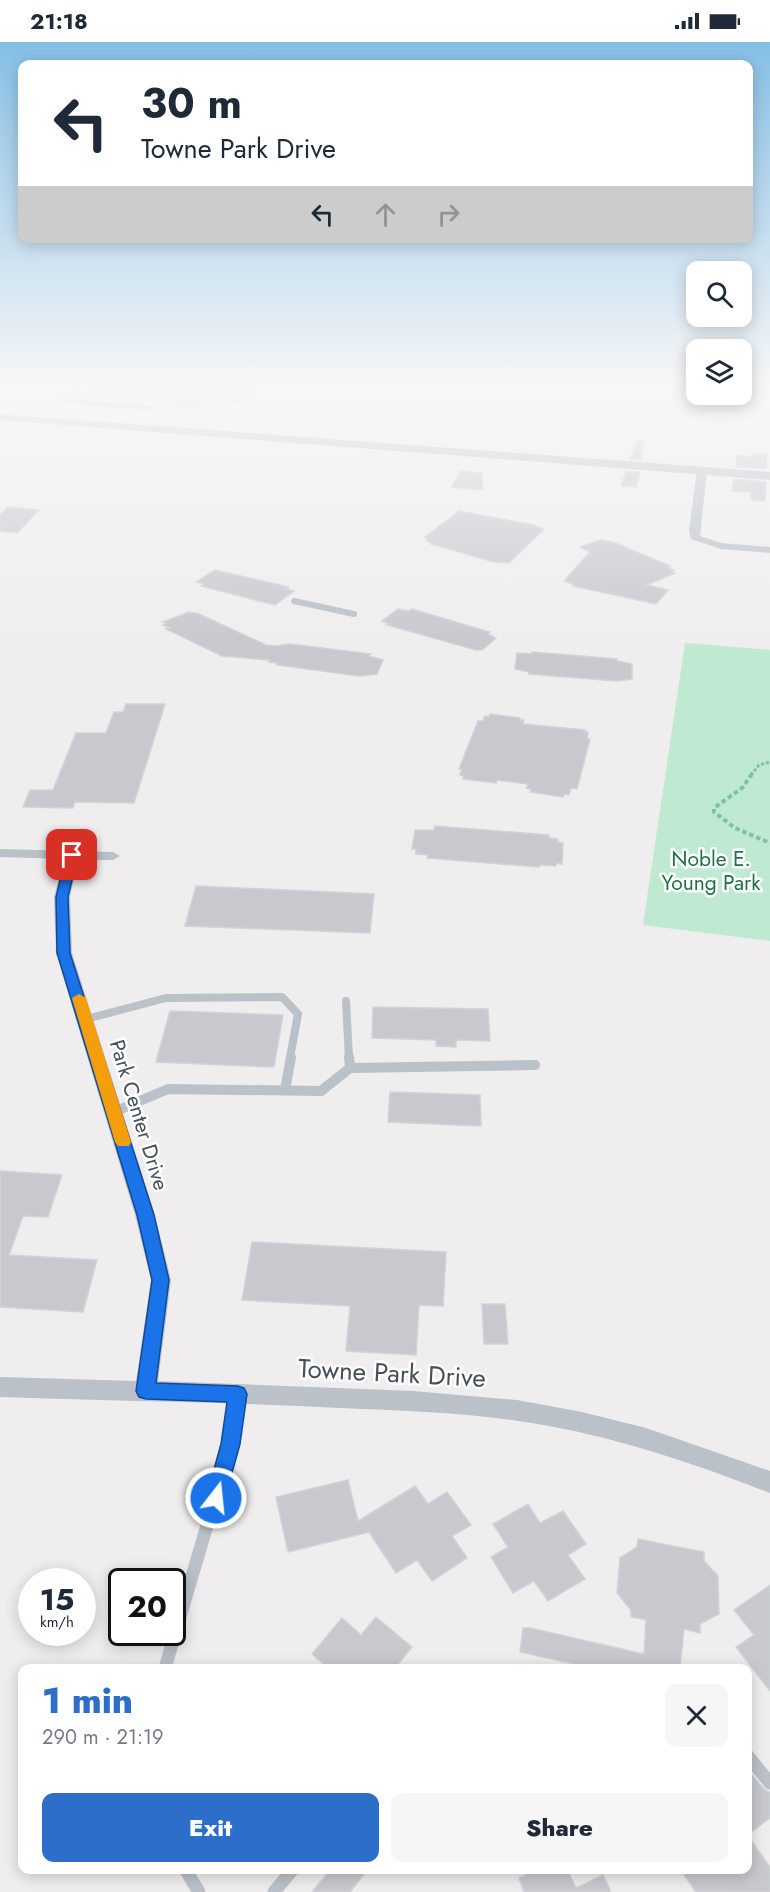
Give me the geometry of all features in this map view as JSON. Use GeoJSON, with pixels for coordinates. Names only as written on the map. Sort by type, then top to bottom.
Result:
{"type":"FeatureCollection","features":[{"type":"Feature","properties":{"kind":"street"},"geometry":{"type":"LineString","coordinates":[[693,470],[770,476]]}},
{"type":"Feature","properties":{"kind":"street"},"geometry":{"type":"LineString","coordinates":[[702,471],[695,537],[700,541],[718,545],[770,550]]}},
{"type":"Feature","properties":{"kind":"street"},"geometry":{"type":"LineString","coordinates":[[0,854],[113,856]]}},
{"type":"Feature","properties":{"kind":"street","name":"Park Center Drive"},"geometry":{"type":"LineString","coordinates":[[72,855],[62,897],[64,953],[145,1215],[161,1280],[146,1391]]}},
{"type":"Feature","properties":{"kind":"street","name":"Towne Park Drive"},"geometry":{"type":"LineString","coordinates":[[0,1388],[238,1394],[444,1403],[519,1410],[641,1437],[683,1449],[770,1482]]}},
{"type":"Feature","properties":{"kind":"lane"},"geometry":{"type":"LineString","coordinates":[[294,601],[354,614]]}},
{"type":"Feature","properties":{"kind":"lane"},"geometry":{"type":"LineString","coordinates":[[86,1019],[166,998],[282,998],[298,1014],[285,1090]]}},
{"type":"Feature","properties":{"kind":"lane"},"geometry":{"type":"LineString","coordinates":[[346,1001],[350,1068]]}},
{"type":"Feature","properties":{"kind":"lane"},"geometry":{"type":"LineString","coordinates":[[114,1112],[168,1089],[321,1091],[350,1068],[535,1065]]}},
{"type":"Feature","properties":{"kind":"lane"},"geometry":{"type":"LineString","coordinates":[[166,1664],[231,1444],[238,1394]]}},
{"type":"Feature","properties":{"kind":"lane"},"geometry":{"type":"LineString","coordinates":[[752,1761],[770,1783]]}},
{"type":"Feature","properties":{"kind":"lane"},"geometry":{"type":"LineString","coordinates":[[188,1874],[199,1892]]}},
{"type":"Feature","properties":{"kind":"lane"},"geometry":{"type":"LineString","coordinates":[[274,1892],[289,1874]]}},
{"type":"Feature","properties":{"kind":"path"},"geometry":{"type":"LineString","coordinates":[[770,762],[759,765],[742,788],[714,808],[714,812],[735,828],[770,843]]}},
{"type":"Feature","properties":{"kind":"green space","name":"Noble E. Young Park"},"geometry":{"type":"Polygon","coordinates":[[[685,643],[770,650],[770,941],[643,925],[685,643]]]}},
{"type":"Feature","properties":{"kind":"building"},"geometry":{"type":"Polygon","coordinates":[[[460,471],[482,473],[483,490],[452,487],[460,471]]]}},
{"type":"Feature","properties":{"kind":"building"},"geometry":{"type":"Polygon","coordinates":[[[626,471],[640,472],[636,487],[621,486],[626,471]]]}},
{"type":"Feature","properties":{"kind":"building"},"geometry":{"type":"Polygon","coordinates":[[[734,479],[766,482],[765,501],[751,500],[751,492],[732,491],[734,479]]]}},
{"type":"Feature","properties":{"kind":"building"},"geometry":{"type":"Polygon","coordinates":[[[8,507],[39,510],[17,533],[0,531],[0,515],[8,507]]]}},
{"type":"Feature","properties":{"kind":"building"},"geometry":{"type":"Polygon","coordinates":[[[459,511],[534,525],[544,529],[509,563],[494,562],[426,541],[428,539],[424,538],[459,511]]]}},
{"type":"Feature","properties":{"kind":"building"},"geometry":{"type":"Polygon","coordinates":[[[600,540],[613,542],[670,566],[667,567],[674,570],[671,571],[675,573],[647,585],[668,590],[656,604],[573,586],[575,585],[564,581],[590,552],[580,547],[600,540]]]}},
{"type":"Feature","properties":{"kind":"building"},"geometry":{"type":"Polygon","coordinates":[[[215,570],[289,587],[286,589],[294,591],[275,605],[201,586],[204,584],[196,582],[215,570]]]}},
{"type":"Feature","properties":{"kind":"building"},"geometry":{"type":"Polygon","coordinates":[[[398,609],[409,611],[412,609],[490,632],[488,634],[496,638],[482,650],[476,650],[387,625],[390,624],[382,621],[398,609]]]}},
{"type":"Feature","properties":{"kind":"building"},"geometry":{"type":"Polygon","coordinates":[[[189,612],[199,614],[266,645],[290,644],[371,654],[369,656],[383,660],[377,674],[359,676],[277,665],[278,663],[269,662],[270,660],[222,656],[166,629],[170,628],[163,625],[166,623],[163,622],[189,612]]]}},
{"type":"Feature","properties":{"kind":"building"},"geometry":{"type":"Polygon","coordinates":[[[532,652],[617,659],[617,661],[632,664],[632,679],[616,681],[529,674],[529,672],[515,669],[517,653],[532,654],[532,652]]]}},
{"type":"Feature","properties":{"kind":"building"},"geometry":{"type":"Polygon","coordinates":[[[126,704],[165,704],[134,803],[75,802],[73,808],[23,807],[30,790],[53,790],[76,733],[106,733],[114,712],[123,712],[126,704]]]}},
{"type":"Feature","properties":{"kind":"building"},"geometry":{"type":"Polygon","coordinates":[[[490,714],[520,718],[524,720],[523,724],[588,732],[587,739],[590,739],[577,789],[571,788],[569,795],[564,794],[563,797],[530,792],[531,789],[526,788],[528,784],[463,779],[464,776],[460,775],[462,769],[459,769],[478,721],[483,721],[485,716],[489,717],[490,714]]]}},
{"type":"Feature","properties":{"kind":"building"},"geometry":{"type":"Polygon","coordinates":[[[435,826],[549,835],[549,838],[558,839],[558,842],[563,843],[562,864],[540,865],[539,867],[427,858],[428,855],[416,854],[416,849],[412,849],[415,830],[434,830],[435,826]]]}},
{"type":"Feature","properties":{"kind":"building"},"geometry":{"type":"Polygon","coordinates":[[[196,886],[374,894],[370,933],[185,926],[196,886]]]}},
{"type":"Feature","properties":{"kind":"building"},"geometry":{"type":"Polygon","coordinates":[[[373,1007],[488,1009],[490,1041],[456,1040],[456,1047],[436,1046],[436,1040],[372,1038],[373,1007]]]}},
{"type":"Feature","properties":{"kind":"building"},"geometry":{"type":"Polygon","coordinates":[[[170,1011],[283,1015],[274,1067],[156,1062],[170,1011]]]}},
{"type":"Feature","properties":{"kind":"building"},"geometry":{"type":"Polygon","coordinates":[[[390,1092],[480,1095],[481,1126],[388,1122],[390,1092]]]}},
{"type":"Feature","properties":{"kind":"building"},"geometry":{"type":"Polygon","coordinates":[[[0,1171],[62,1175],[48,1217],[23,1216],[9,1255],[97,1260],[83,1312],[0,1307],[0,1171]]]}},
{"type":"Feature","properties":{"kind":"building"},"geometry":{"type":"Polygon","coordinates":[[[252,1242],[446,1252],[443,1306],[419,1305],[416,1355],[346,1351],[350,1306],[242,1300],[252,1242]]]}},
{"type":"Feature","properties":{"kind":"building"},"geometry":{"type":"Polygon","coordinates":[[[482,1304],[505,1304],[508,1344],[484,1344],[482,1304]]]}},
{"type":"Feature","properties":{"kind":"building"},"geometry":{"type":"Polygon","coordinates":[[[348,1480],[358,1521],[415,1486],[428,1504],[447,1492],[471,1525],[452,1536],[467,1558],[432,1581],[417,1560],[396,1573],[369,1532],[288,1552],[276,1497],[348,1480]]]}},
{"type":"Feature","properties":{"kind":"building"},"geometry":{"type":"Polygon","coordinates":[[[528,1504],[540,1523],[563,1511],[586,1544],[568,1555],[585,1579],[548,1601],[534,1581],[513,1593],[491,1557],[508,1547],[493,1524],[528,1504]]]}},
{"type":"Feature","properties":{"kind":"building"},"geometry":{"type":"Polygon","coordinates":[[[638,1539],[704,1552],[704,1561],[718,1576],[719,1614],[700,1624],[700,1633],[684,1629],[680,1664],[574,1664],[520,1652],[523,1628],[530,1628],[644,1654],[646,1620],[631,1617],[631,1610],[617,1593],[620,1558],[637,1547],[638,1539]]]}},
{"type":"Feature","properties":{"kind":"building"},"geometry":{"type":"Polygon","coordinates":[[[770,1585],[770,1691],[752,1668],[752,1664],[749,1664],[736,1647],[754,1635],[734,1610],[770,1585]]]}},
{"type":"Feature","properties":{"kind":"building"},"geometry":{"type":"Polygon","coordinates":[[[376,1617],[412,1647],[398,1664],[323,1664],[312,1654],[342,1618],[361,1635],[376,1617]]]}},
{"type":"Feature","properties":{"kind":"building"},"geometry":{"type":"Polygon","coordinates":[[[752,1775],[770,1793],[770,1818],[752,1831],[752,1775]]]}},
{"type":"Feature","properties":{"kind":"building"},"geometry":{"type":"Polygon","coordinates":[[[752,1842],[770,1867],[770,1892],[696,1892],[683,1874],[752,1874],[752,1842]]]}},
{"type":"Feature","properties":{"kind":"building"},"geometry":{"type":"Polygon","coordinates":[[[327,1874],[364,1874],[350,1892],[312,1892],[327,1874]]]}},
{"type":"Feature","properties":{"kind":"building"},"geometry":{"type":"Polygon","coordinates":[[[527,1874],[569,1874],[576,1888],[603,1875],[611,1892],[524,1892],[519,1878],[527,1874]]]}},
{"type":"Feature","properties":{"kind":"slow traffic"},"geometry":{"type":"LineString","coordinates":[[79,998],[123,1142]]}},
{"type":"Feature","properties":{"kind":"route"},"geometry":{"type":"LineString","coordinates":[[72,855],[62,897],[61,925],[64,953],[145,1215],[161,1280],[146,1391],[238,1394],[231,1444],[216,1498]]}}]}
